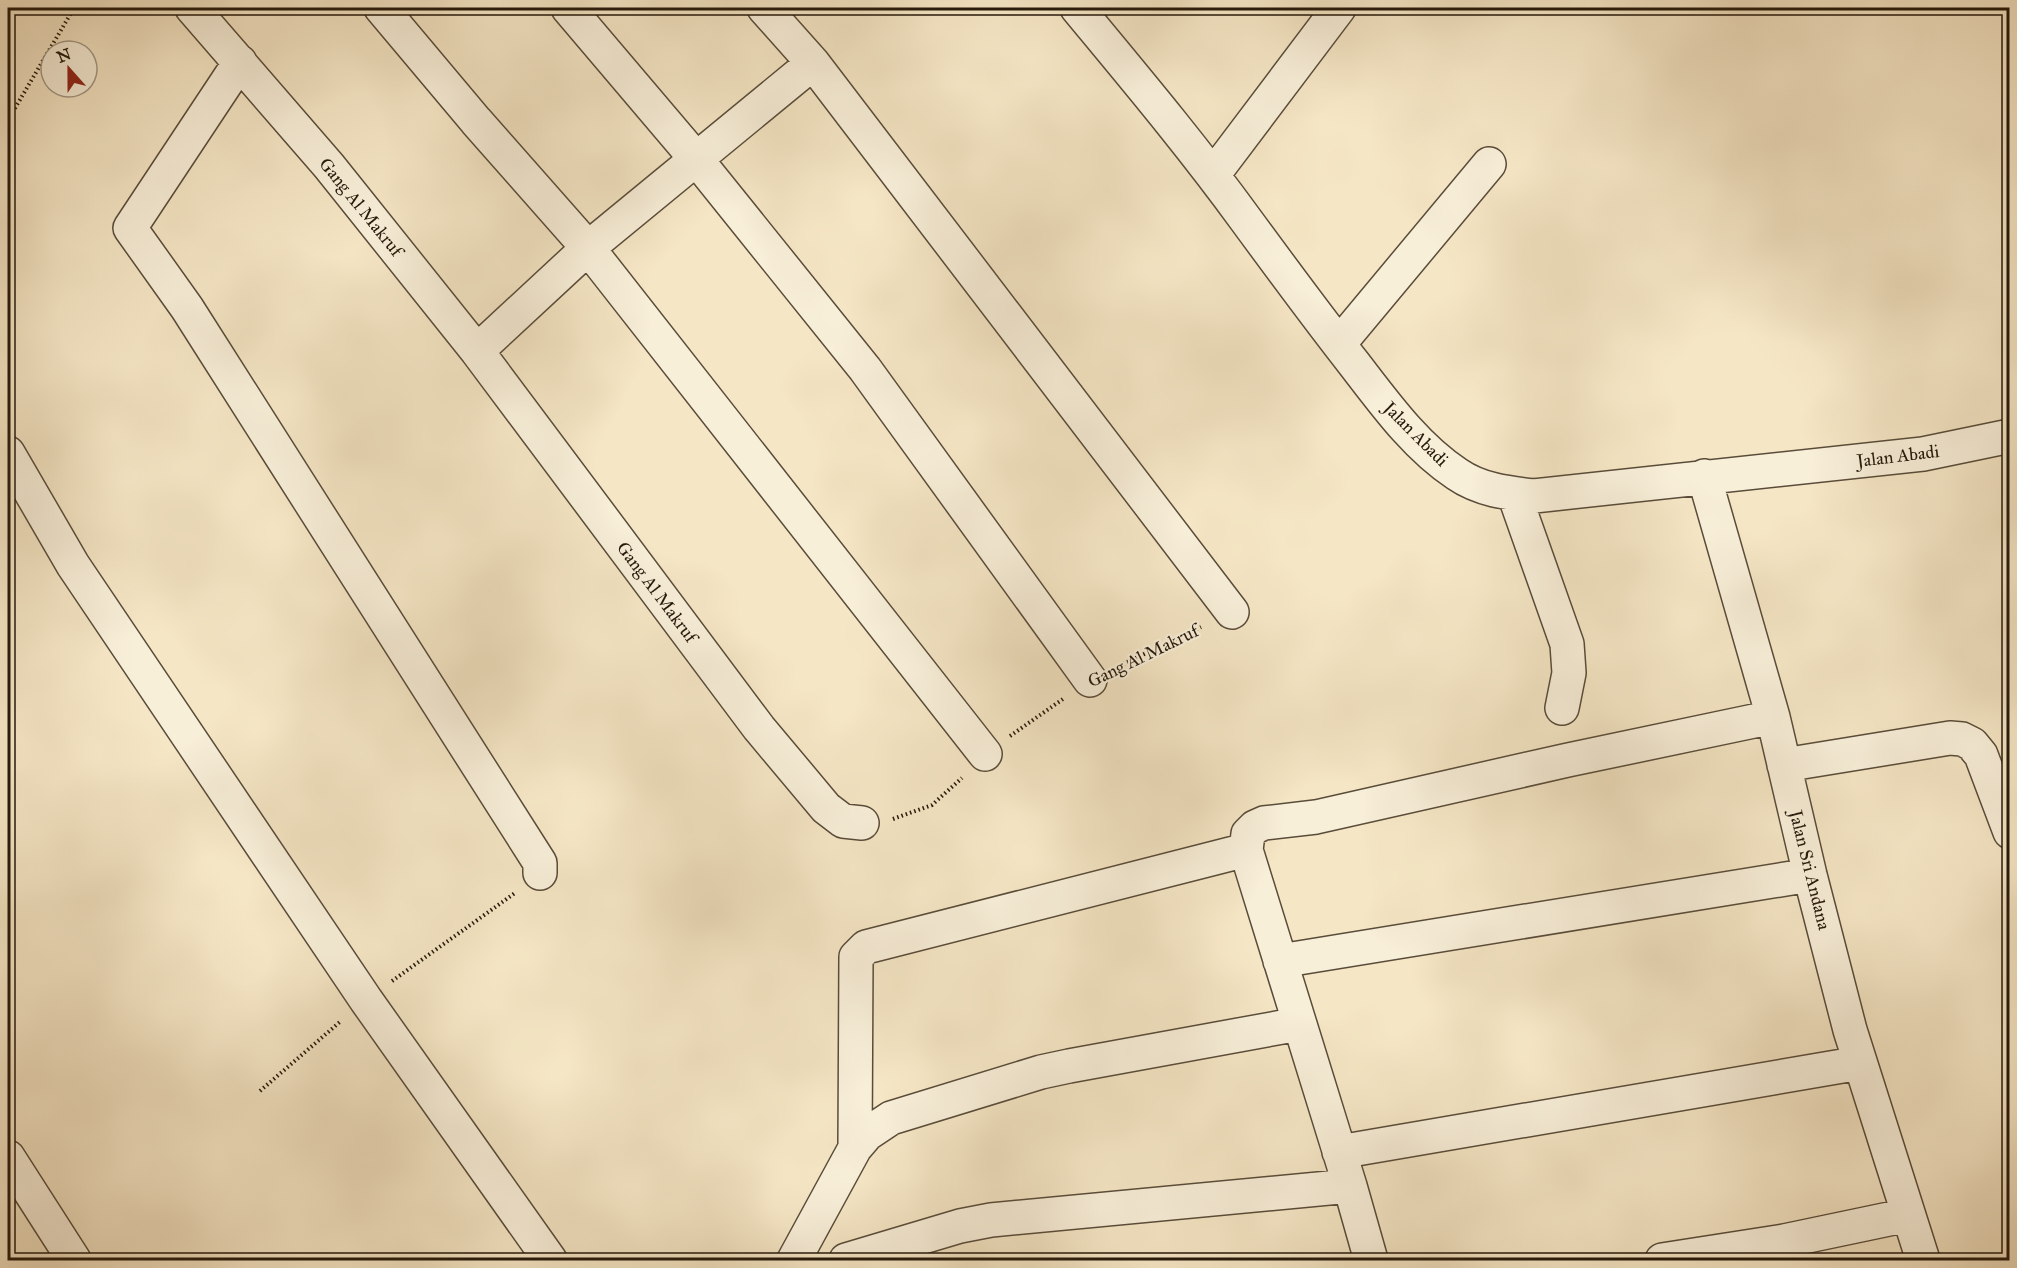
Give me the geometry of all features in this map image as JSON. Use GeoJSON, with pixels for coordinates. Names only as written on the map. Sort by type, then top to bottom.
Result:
{"type":"FeatureCollection","features":[{"type":"Feature","properties":{"kind":"street","name":"Gang Al Makruf"},"geometry":{"type":"LineString","coordinates":[[192,8],[329,166],[477,351],[759,728],[826,808],[843,821],[862,823]]}},
{"type":"Feature","properties":{"kind":"street"},"geometry":{"type":"LineString","coordinates":[[381,8],[476,121],[588,248],[985,754]]}},
{"type":"Feature","properties":{"kind":"street"},"geometry":{"type":"LineString","coordinates":[[568,8],[697,160],[865,369],[1090,680]]}},
{"type":"Feature","properties":{"kind":"street"},"geometry":{"type":"LineString","coordinates":[[764,8],[813,63],[1232,612]]}},
{"type":"Feature","properties":{"kind":"street","name":"Jalan Abadi"},"geometry":{"type":"LineString","coordinates":[[1077,8],[1214,175],[1379,396],[1430,453],[1474,484],[1514,494],[1534,496],[1923,454],[2010,436]]}},
{"type":"Feature","properties":{"kind":"street"},"geometry":{"type":"LineString","coordinates":[[1214,175],[1339,8]]}},
{"type":"Feature","properties":{"kind":"street"},"geometry":{"type":"LineString","coordinates":[[240,62],[130,228],[207,338],[540,863],[540,873]]}},
{"type":"Feature","properties":{"kind":"street"},"geometry":{"type":"LineString","coordinates":[[477,351],[588,248],[813,63]]}},
{"type":"Feature","properties":{"kind":"street"},"geometry":{"type":"LineString","coordinates":[[1339,344],[1489,164]]}},
{"type":"Feature","properties":{"kind":"street"},"geometry":{"type":"LineString","coordinates":[[8,453],[73,565],[366,1000],[550,1260]]}},
{"type":"Feature","properties":{"kind":"street","name":"Jalan Sri Andana"},"geometry":{"type":"LineString","coordinates":[[1704,476],[1773,717],[1810,875],[1850,1030],[1923,1260]]}},
{"type":"Feature","properties":{"kind":"street"},"geometry":{"type":"LineString","coordinates":[[1514,494],[1567,644],[1569,673],[1562,708]]}},
{"type":"Feature","properties":{"kind":"street"},"geometry":{"type":"LineString","coordinates":[[1371,1260],[1246,850],[1248,834],[1255,827],[1264,823],[1316,817],[1568,760],[1773,717]]}},
{"type":"Feature","properties":{"kind":"street"},"geometry":{"type":"LineString","coordinates":[[1784,765],[1932,740],[1962,738],[1972,744],[1981,755],[2010,832]]}},
{"type":"Feature","properties":{"kind":"street"},"geometry":{"type":"LineString","coordinates":[[855,1148],[856,957],[866,947],[1246,850]]}},
{"type":"Feature","properties":{"kind":"street"},"geometry":{"type":"LineString","coordinates":[[1280,961],[1810,875]]}},
{"type":"Feature","properties":{"kind":"street"},"geometry":{"type":"LineString","coordinates":[[794,1260],[855,1148],[867,1134],[891,1119],[1041,1072],[1299,1024]]}},
{"type":"Feature","properties":{"kind":"street"},"geometry":{"type":"LineString","coordinates":[[1339,1152],[1860,1063]]}},
{"type":"Feature","properties":{"kind":"street"},"geometry":{"type":"LineString","coordinates":[[8,1157],[66,1257]]}},
{"type":"Feature","properties":{"kind":"street"},"geometry":{"type":"LineString","coordinates":[[846,1260],[915,1252],[960,1226],[991,1220],[1350,1186]]}},
{"type":"Feature","properties":{"kind":"street"},"geometry":{"type":"LineString","coordinates":[[1662,1260],[1784,1241],[1908,1215]]}},
{"type":"Feature","properties":{"kind":"path"},"geometry":{"type":"LineString","coordinates":[[8,120],[74,8]]}},
{"type":"Feature","properties":{"kind":"path","name":"Gang Al Makruf"},"geometry":{"type":"LineString","coordinates":[[862,823],[908,815],[933,805],[956,785],[985,754],[1090,680],[1232,612]]}},
{"type":"Feature","properties":{"kind":"path"},"geometry":{"type":"LineString","coordinates":[[260,1091],[366,1000],[540,873]]}}]}
